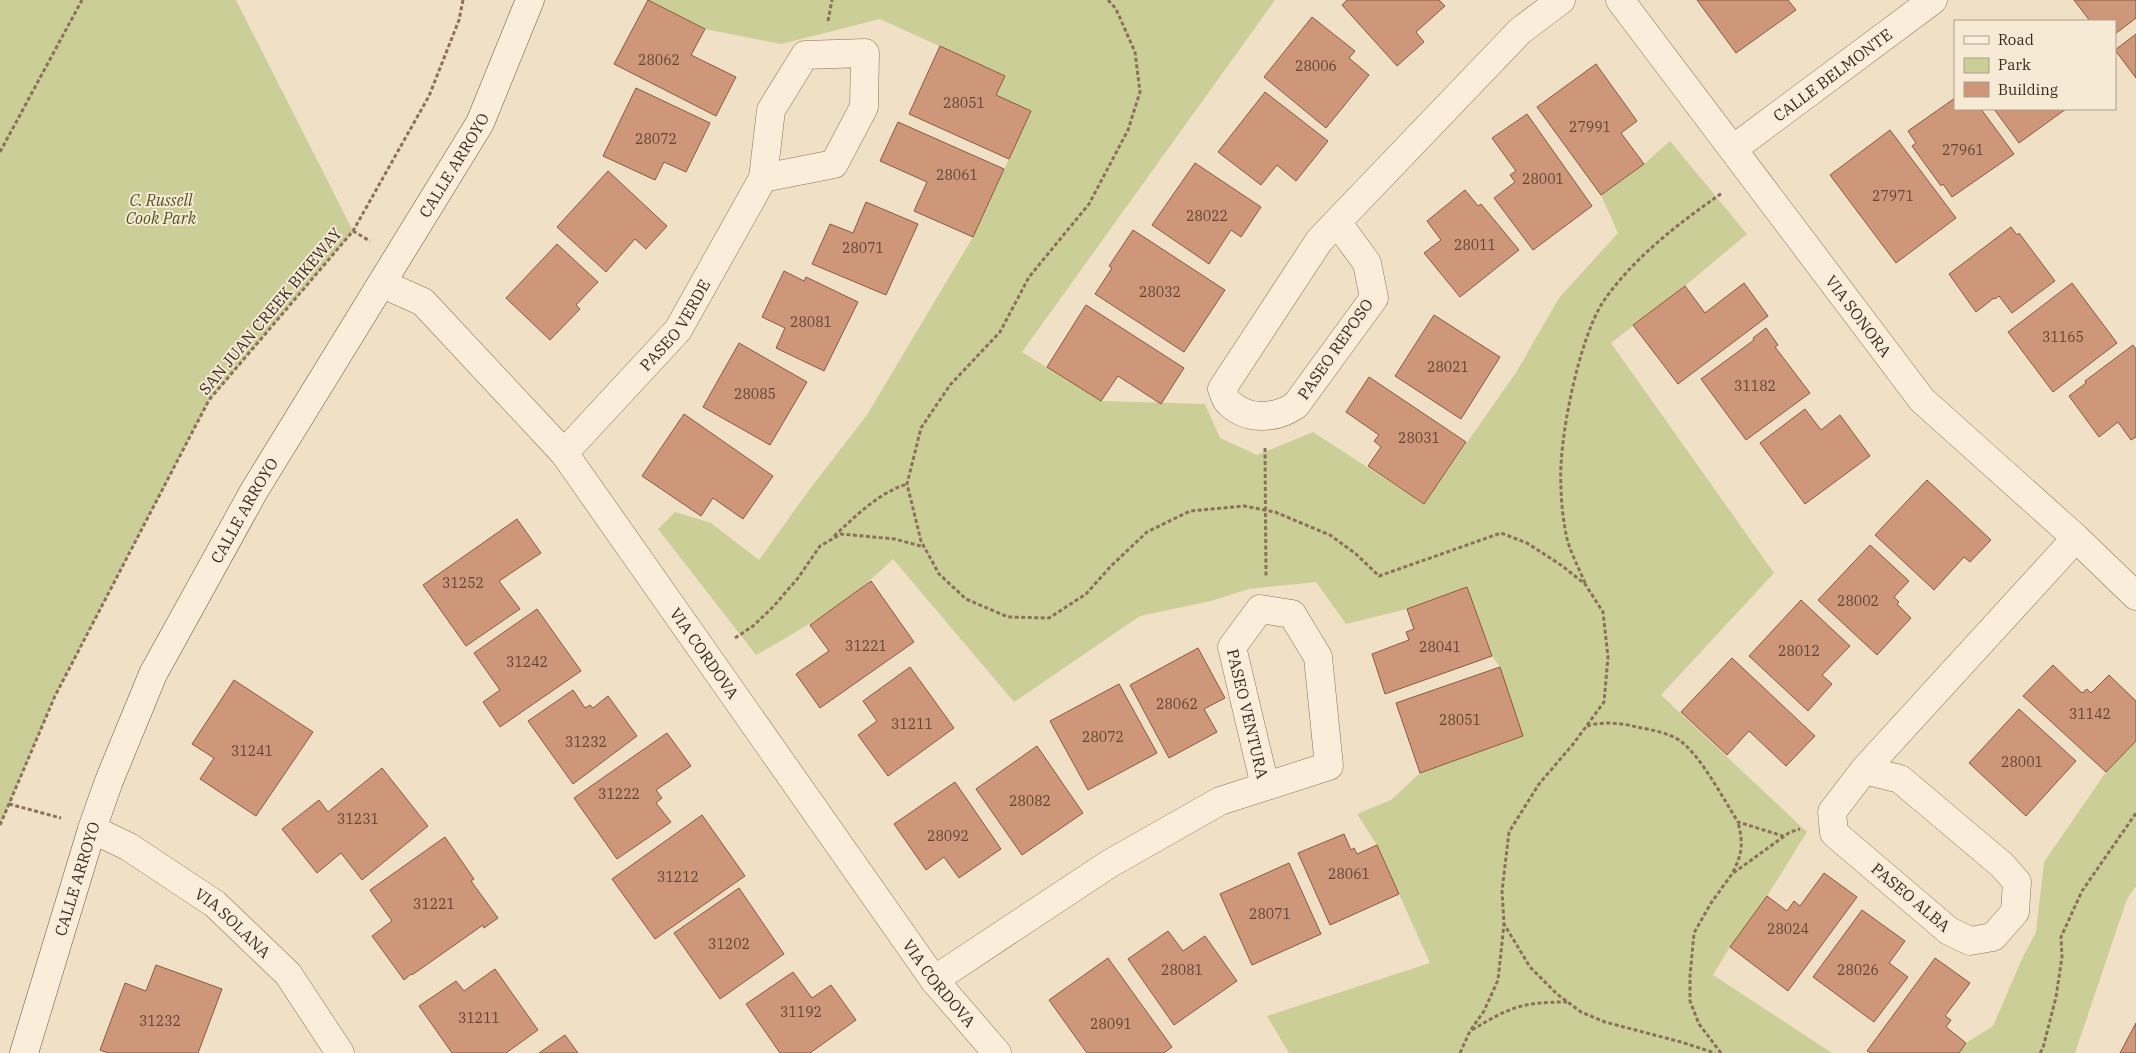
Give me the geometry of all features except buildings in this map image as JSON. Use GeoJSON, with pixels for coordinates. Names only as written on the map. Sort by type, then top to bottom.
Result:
{"type":"FeatureCollection","features":[{"type":"Feature","properties":{"kind":"street","name":"CALLE ARROYO"},"geometry":{"type":"LineString","coordinates":[[24,1053],[92,829],[109,781],[154,674],[254,491],[383,284],[480,123],[530,0]]}},
{"type":"Feature","properties":{"kind":"street","name":"PASEO REPOSO"},"geometry":{"type":"LineString","coordinates":[[1337,222],[1367,263],[1374,298],[1296,405],[1285,413],[1273,417],[1240,411],[1227,402],[1222,389],[1319,241],[1337,222],[1520,31],[1561,0]]}},
{"type":"Feature","properties":{"kind":"street","name":"VIA SONORA"},"geometry":{"type":"LineString","coordinates":[[1620,0],[1922,400],[2076,538],[2136,596]]}},
{"type":"Feature","properties":{"kind":"street","name":"CALLE BELMONTE"},"geometry":{"type":"LineString","coordinates":[[1733,149],[1932,0]]}},
{"type":"Feature","properties":{"kind":"street","name":"PASEO VERDE"},"geometry":{"type":"LineString","coordinates":[[564,454],[678,330],[764,178],[772,110],[805,55],[864,54],[864,108],[834,164],[764,178]]}},
{"type":"Feature","properties":{"kind":"street","name":"VIA CORDOVA"},"geometry":{"type":"LineString","coordinates":[[383,284],[423,302],[564,454],[934,980],[997,1053]]}},
{"type":"Feature","properties":{"kind":"street"},"geometry":{"type":"LineString","coordinates":[[1833,820],[1832,812],[1864,770],[2076,538]]}},
{"type":"Feature","properties":{"kind":"street","name":"PASEO VENTURA"},"geometry":{"type":"LineString","coordinates":[[934,980],[1109,864],[1220,801],[1329,766],[1318,657],[1292,614],[1260,609],[1232,647],[1266,786]]}},
{"type":"Feature","properties":{"kind":"street","name":"PASEO ALBA"},"geometry":{"type":"LineString","coordinates":[[1833,820],[1834,833],[1949,931],[1970,941],[1993,937],[2015,912],[2017,882],[2002,865],[1900,779],[1864,770]]}},
{"type":"Feature","properties":{"kind":"street","name":"VIA SOLANA"},"geometry":{"type":"LineString","coordinates":[[92,829],[129,847],[215,904],[288,974],[340,1053]]}},
{"type":"Feature","properties":{"kind":"path"},"geometry":{"type":"LineString","coordinates":[[0,152],[82,0]]}},
{"type":"Feature","properties":{"kind":"path","name":"SAN JUAN CREEK BIKEWAY"},"geometry":{"type":"LineString","coordinates":[[0,825],[55,696],[210,400],[353,231],[429,96],[459,20],[463,0]]}},
{"type":"Feature","properties":{"kind":"path"},"geometry":{"type":"LineString","coordinates":[[1108,0],[1116,10],[1135,52],[1140,92],[1128,130],[1089,204],[1030,277],[1000,332],[950,385],[921,428],[907,484],[921,541],[939,574],[966,599],[1008,617],[1049,618],[1086,594],[1111,566],[1147,532],[1190,510],[1244,506],[1275,512],[1330,535],[1356,554],[1379,576],[1501,533],[1527,543],[1561,565],[1585,584]]}},
{"type":"Feature","properties":{"kind":"path"},"geometry":{"type":"LineString","coordinates":[[1460,1053],[1470,1032],[1484,1011],[1498,980],[1504,924],[1502,890],[1509,832],[1539,784],[1587,726],[1604,702],[1608,657],[1603,612],[1585,584],[1567,536],[1560,484],[1564,435],[1576,375],[1588,337],[1603,303],[1634,265],[1688,217],[1750,173]]}},
{"type":"Feature","properties":{"kind":"path"},"geometry":{"type":"LineString","coordinates":[[1265,416],[1266,610]]}},
{"type":"Feature","properties":{"kind":"path"},"geometry":{"type":"LineString","coordinates":[[830,540],[858,514],[889,490],[907,484]]}},
{"type":"Feature","properties":{"kind":"path"},"geometry":{"type":"LineString","coordinates":[[706,657],[753,626],[798,578],[820,546],[841,534],[895,539],[925,548]]}},
{"type":"Feature","properties":{"kind":"path"},"geometry":{"type":"LineString","coordinates":[[1587,726],[1596,723],[1626,724],[1660,732],[1683,743],[1705,770],[1738,822],[1742,840],[1741,856],[1732,874],[1694,934],[1690,976],[1690,1001],[1699,1024],[1721,1053]]}},
{"type":"Feature","properties":{"kind":"path"},"geometry":{"type":"LineString","coordinates":[[9,804],[45,813],[92,829]]}},
{"type":"Feature","properties":{"kind":"path"},"geometry":{"type":"LineString","coordinates":[[2040,1053],[2044,1048],[2056,997],[2062,957],[2061,936],[2082,891],[2136,813]]}},
{"type":"Feature","properties":{"kind":"path"},"geometry":{"type":"LineString","coordinates":[[1732,874],[1790,832],[1833,820]]}},
{"type":"Feature","properties":{"kind":"path"},"geometry":{"type":"LineString","coordinates":[[1738,822],[1784,836]]}},
{"type":"Feature","properties":{"kind":"path"},"geometry":{"type":"LineString","coordinates":[[1504,924],[1530,967],[1581,1012],[1605,1022],[1716,1053]]}},
{"type":"Feature","properties":{"kind":"path"},"geometry":{"type":"LineString","coordinates":[[1470,1032],[1501,1013],[1522,1005],[1568,1002]]}},
{"type":"Feature","properties":{"kind":"green space","name":"C. Russell Cook Park"},"geometry":{"type":"Polygon","coordinates":[[[0,0],[236,0],[353,231],[209,400],[55,696],[0,825],[0,0]]]}},
{"type":"Feature","properties":{"kind":"green space"},"geometry":{"type":"Polygon","coordinates":[[[648,0],[1275,0],[1022,352],[1101,401],[1205,404],[1220,438],[1257,455],[1313,432],[1424,504],[1517,371],[1559,298],[1618,233],[1601,195],[1644,164],[1670,141],[1747,234],[1685,286],[1611,343],[1774,573],[1661,695],[1807,832],[1767,896],[1730,947],[1713,975],[1832,1053],[1289,1053],[1267,1016],[1430,963],[1377,845],[1357,814],[1391,800],[1420,773],[1523,736],[1500,667],[1492,656],[1467,587],[1407,609],[1346,624],[1316,582],[1249,589],[1211,601],[1140,616],[1014,702],[893,559],[878,574],[828,612],[756,655],[658,529],[675,512],[711,523],[759,560],[809,490],[867,415],[973,237],[1031,111],[996,95],[1005,76],[880,19],[781,44],[705,29],[648,0]]]}},
{"type":"Feature","properties":{"kind":"green space"},"geometry":{"type":"Polygon","coordinates":[[[2136,741],[2136,886],[2127,899],[2075,1053],[1959,1053],[1966,1043],[1993,1026],[2021,961],[2036,932],[2044,862],[2106,772],[2136,741]]]}}]}
